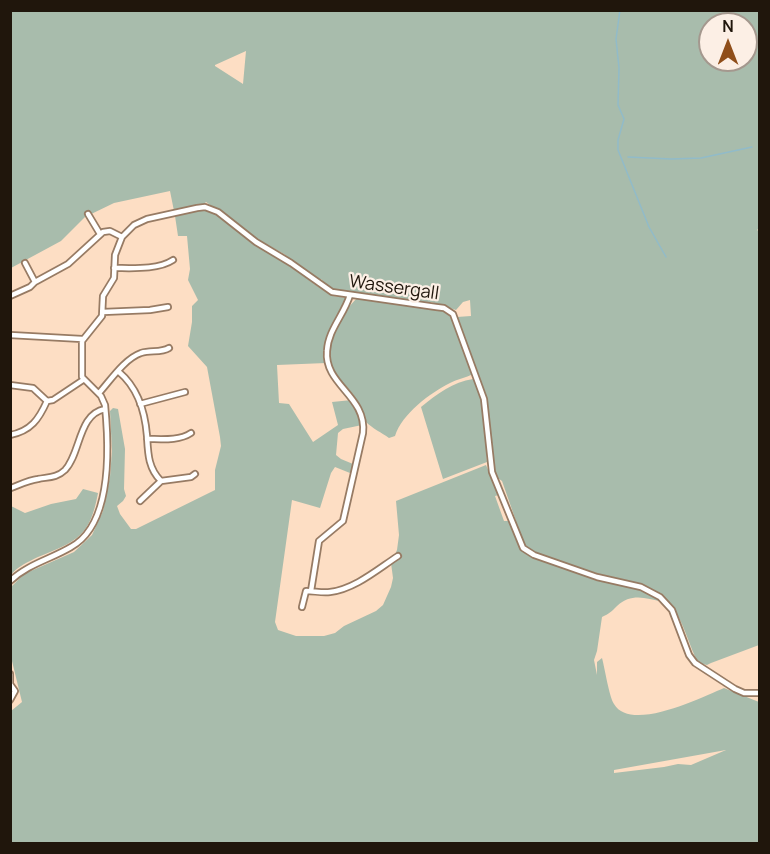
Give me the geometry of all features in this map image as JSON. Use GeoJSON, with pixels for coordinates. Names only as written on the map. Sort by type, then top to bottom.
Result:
{"type":"FeatureCollection","features":[{"type":"Feature","properties":{"kind":"street","name":"Wassergall"},"geometry":{"type":"LineString","coordinates":[[122,237],[140,222],[205,207],[218,212],[256,242],[340,295],[436,307],[453,314],[484,399],[492,472],[521,544],[526,551],[597,577],[640,587],[660,597],[672,610],[689,655],[695,663],[735,689],[744,693],[759,693]]}},
{"type":"Feature","properties":{"kind":"street"},"geometry":{"type":"LineString","coordinates":[[88,214],[100,234]]}},
{"type":"Feature","properties":{"kind":"street"},"geometry":{"type":"LineString","coordinates":[[10,296],[68,264],[100,234],[111,231],[122,237],[117,249],[113,281],[103,296],[103,312],[100,319],[82,339],[83,380],[99,393],[104,400],[105,409],[106,470],[100,507],[95,522],[76,544],[25,569],[10,581]]}},
{"type":"Feature","properties":{"kind":"street"},"geometry":{"type":"LineString","coordinates":[[114,268],[148,267],[169,263],[173,260]]}},
{"type":"Feature","properties":{"kind":"street"},"geometry":{"type":"LineString","coordinates":[[25,263],[35,282]]}},
{"type":"Feature","properties":{"kind":"street"},"geometry":{"type":"LineString","coordinates":[[311,591],[318,541],[343,521],[363,434],[362,419],[355,401],[335,379],[327,366],[328,341],[350,295]]}},
{"type":"Feature","properties":{"kind":"street"},"geometry":{"type":"LineString","coordinates":[[103,312],[168,307]]}},
{"type":"Feature","properties":{"kind":"street"},"geometry":{"type":"LineString","coordinates":[[10,335],[82,339]]}},
{"type":"Feature","properties":{"kind":"street"},"geometry":{"type":"LineString","coordinates":[[99,393],[138,354],[169,348]]}},
{"type":"Feature","properties":{"kind":"street"},"geometry":{"type":"LineString","coordinates":[[118,372],[134,387],[140,404],[150,462],[154,473],[161,481]]}},
{"type":"Feature","properties":{"kind":"street"},"geometry":{"type":"LineString","coordinates":[[47,401],[53,400],[83,380]]}},
{"type":"Feature","properties":{"kind":"street"},"geometry":{"type":"LineString","coordinates":[[10,385],[33,388],[47,401]]}},
{"type":"Feature","properties":{"kind":"street"},"geometry":{"type":"LineString","coordinates":[[140,404],[185,392]]}},
{"type":"Feature","properties":{"kind":"street"},"geometry":{"type":"LineString","coordinates":[[10,435],[37,421],[47,401]]}},
{"type":"Feature","properties":{"kind":"street"},"geometry":{"type":"LineString","coordinates":[[11,488],[35,479],[52,477],[64,471],[88,421],[97,412],[105,409]]}},
{"type":"Feature","properties":{"kind":"street"},"geometry":{"type":"LineString","coordinates":[[147,439],[168,439],[187,436],[191,433]]}},
{"type":"Feature","properties":{"kind":"street"},"geometry":{"type":"LineString","coordinates":[[140,501],[161,481],[191,477],[195,474]]}},
{"type":"Feature","properties":{"kind":"street"},"geometry":{"type":"LineString","coordinates":[[302,607],[305,592],[330,592],[342,589],[368,576],[398,556]]}},
{"type":"Feature","properties":{"kind":"street"},"geometry":{"type":"LineString","coordinates":[[10,674],[10,684],[15,691],[10,700]]}},
{"type":"Feature","properties":{"kind":"green space"},"geometry":{"type":"Polygon","coordinates":[[[10,11],[759,11],[760,227],[757,230],[760,232],[759,645],[707,665],[698,663],[676,612],[662,595],[643,585],[552,558],[549,562],[610,583],[628,585],[647,591],[662,600],[662,602],[639,598],[628,599],[602,617],[594,660],[597,675],[597,662],[602,658],[612,700],[623,712],[635,715],[667,710],[724,688],[759,702],[759,843],[11,843],[11,711],[22,702],[11,657],[11,587],[24,574],[74,552],[92,535],[103,511],[110,477],[112,451],[110,411],[113,408],[118,409],[125,449],[124,489],[126,496],[117,506],[131,529],[136,529],[215,490],[215,470],[221,446],[220,437],[207,367],[188,346],[192,306],[198,300],[188,280],[190,269],[187,236],[178,236],[175,216],[203,209],[217,215],[257,246],[276,256],[317,286],[333,296],[347,298],[327,340],[326,363],[277,365],[279,403],[289,404],[313,442],[338,425],[332,402],[352,400],[362,425],[343,429],[338,433],[336,455],[353,464],[354,468],[350,473],[335,467],[320,508],[292,500],[275,622],[278,630],[296,636],[324,636],[335,633],[383,605],[391,587],[393,578],[391,563],[397,550],[399,535],[396,501],[486,465],[499,495],[495,496],[504,521],[516,521],[502,481],[495,476],[493,470],[487,403],[457,317],[471,316],[470,300],[463,302],[456,310],[431,302],[429,304],[340,292],[328,287],[321,279],[320,282],[284,254],[257,239],[206,202],[203,205],[174,211],[170,191],[114,203],[85,217],[61,241],[11,268],[10,11]],[[246,51],[215,65],[215,66],[243,84],[246,51]],[[726,750],[614,770],[614,773],[678,764],[691,765],[726,750]]]}},
{"type":"Feature","properties":{"kind":"green space"},"geometry":{"type":"Polygon","coordinates":[[[358,297],[445,311],[453,317],[473,374],[450,383],[426,398],[410,412],[395,436],[389,438],[366,422],[354,396],[333,372],[328,359],[328,349],[334,330],[339,320],[358,297]]]}},
{"type":"Feature","properties":{"kind":"green space"},"geometry":{"type":"Polygon","coordinates":[[[473,379],[482,394],[484,405],[487,462],[443,479],[421,407],[452,386],[473,379]]]}},
{"type":"Feature","properties":{"kind":"green space"},"geometry":{"type":"Polygon","coordinates":[[[83,489],[98,493],[91,519],[80,536],[27,563],[11,575],[11,506],[25,513],[76,499],[83,489]]]}},
{"type":"Feature","properties":{"kind":"waterway"},"geometry":{"type":"LineString","coordinates":[[620,10],[616,39],[619,68],[618,105],[624,119],[618,140],[618,150],[649,227],[666,257]]}},
{"type":"Feature","properties":{"kind":"waterway"},"geometry":{"type":"LineString","coordinates":[[628,157],[701,158],[752,147]]}}]}
